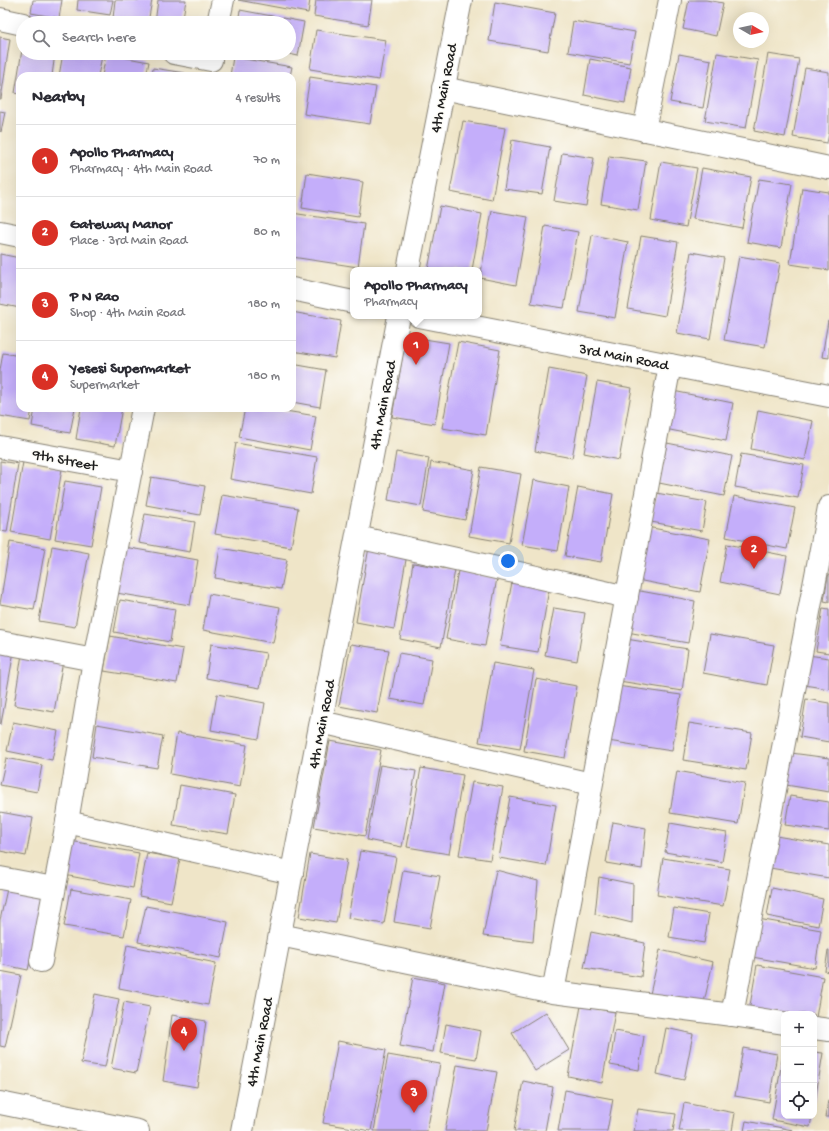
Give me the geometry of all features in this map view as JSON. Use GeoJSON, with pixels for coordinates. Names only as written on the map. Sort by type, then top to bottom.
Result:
{"type":"FeatureCollection","features":[{"type":"Feature","properties":{"kind":"street"},"geometry":{"type":"LineString","coordinates":[[220,16],[223,0]]}},
{"type":"Feature","properties":{"kind":"street","name":"4th Main Road"},"geometry":{"type":"LineString","coordinates":[[409,267],[460,0]]}},
{"type":"Feature","properties":{"kind":"street"},"geometry":{"type":"LineString","coordinates":[[644,130],[670,0]]}},
{"type":"Feature","properties":{"kind":"street"},"geometry":{"type":"LineString","coordinates":[[0,20],[16,23]]}},
{"type":"Feature","properties":{"kind":"street"},"geometry":{"type":"LineString","coordinates":[[200,60],[211,63]]}},
{"type":"Feature","properties":{"kind":"street"},"geometry":{"type":"LineString","coordinates":[[443,88],[829,168]]}},
{"type":"Feature","properties":{"kind":"street"},"geometry":{"type":"LineString","coordinates":[[0,232],[16,235]]}},
{"type":"Feature","properties":{"kind":"street"},"geometry":{"type":"LineString","coordinates":[[296,290],[350,301]]}},
{"type":"Feature","properties":{"kind":"street","name":"4th Main Road"},"geometry":{"type":"LineString","coordinates":[[242,1131],[398,319]]}},
{"type":"Feature","properties":{"kind":"street","name":"3rd Main Road"},"geometry":{"type":"LineString","coordinates":[[434,319],[829,396]]}},
{"type":"Feature","properties":{"kind":"street"},"geometry":{"type":"LineString","coordinates":[[553,992],[670,365]]}},
{"type":"Feature","properties":{"kind":"street"},"geometry":{"type":"LineString","coordinates":[[41,961],[67,822],[94,660],[142,412]]}},
{"type":"Feature","properties":{"kind":"street","name":"9th Street"},"geometry":{"type":"LineString","coordinates":[[0,447],[131,472]]}},
{"type":"Feature","properties":{"kind":"street"},"geometry":{"type":"LineString","coordinates":[[732,1015],[829,507]]}},
{"type":"Feature","properties":{"kind":"street"},"geometry":{"type":"LineString","coordinates":[[357,537],[626,597]]}},
{"type":"Feature","properties":{"kind":"street"},"geometry":{"type":"LineString","coordinates":[[0,642],[94,660]]}},
{"type":"Feature","properties":{"kind":"street"},"geometry":{"type":"LineString","coordinates":[[321,722],[592,784]]}},
{"type":"Feature","properties":{"kind":"street"},"geometry":{"type":"LineString","coordinates":[[67,822],[292,873]]}},
{"type":"Feature","properties":{"kind":"street"},"geometry":{"type":"LineString","coordinates":[[0,878],[54,888]]}},
{"type":"Feature","properties":{"kind":"street"},"geometry":{"type":"LineString","coordinates":[[280,934],[553,992],[781,1023]]}},
{"type":"Feature","properties":{"kind":"street"},"geometry":{"type":"LineString","coordinates":[[817,1028],[829,1030]]}},
{"type":"Feature","properties":{"kind":"street"},"geometry":{"type":"LineString","coordinates":[[0,1103],[138,1131]]}},
{"type":"Feature","properties":{"kind":"building"},"geometry":{"type":"Polygon","coordinates":[[[33,0],[62,0],[59,16],[48,16],[31,13],[33,0]]]}},
{"type":"Feature","properties":{"kind":"building"},"geometry":{"type":"Polygon","coordinates":[[[78,0],[113,0],[110,15],[77,10],[78,0]]]}},
{"type":"Feature","properties":{"kind":"building"},"geometry":{"type":"Polygon","coordinates":[[[115,0],[152,0],[149,16],[113,16],[115,0]]]}},
{"type":"Feature","properties":{"kind":"building"},"geometry":{"type":"Polygon","coordinates":[[[158,0],[186,0],[183,16],[156,16],[158,0]]]}},
{"type":"Feature","properties":{"kind":"building"},"geometry":{"type":"Polygon","coordinates":[[[238,0],[310,0],[308,13],[238,0]]]}},
{"type":"Feature","properties":{"kind":"building"},"geometry":{"type":"Polygon","coordinates":[[[316,0],[372,0],[368,25],[314,16],[316,0]]]}},
{"type":"Feature","properties":{"kind":"building"},"geometry":{"type":"Polygon","coordinates":[[[689,0],[706,0],[723,3],[716,36],[683,29],[689,0]]]}},
{"type":"Feature","properties":{"kind":"building"},"geometry":{"type":"Polygon","coordinates":[[[495,2],[555,13],[548,51],[489,41],[495,2]]]}},
{"type":"Feature","properties":{"kind":"building"},"geometry":{"type":"Polygon","coordinates":[[[240,10],[272,16],[239,16],[240,10]]]}},
{"type":"Feature","properties":{"kind":"building"},"geometry":{"type":"Polygon","coordinates":[[[296,20],[304,22],[298,56],[296,56],[296,20]]]}},
{"type":"Feature","properties":{"kind":"building"},"geometry":{"type":"Polygon","coordinates":[[[573,21],[635,32],[629,63],[568,52],[573,21]]]}},
{"type":"Feature","properties":{"kind":"building"},"geometry":{"type":"Polygon","coordinates":[[[316,30],[386,40],[379,80],[310,69],[316,30]]]}},
{"type":"Feature","properties":{"kind":"building"},"geometry":{"type":"Polygon","coordinates":[[[0,37],[10,39],[1,99],[0,99],[0,37]]]}},
{"type":"Feature","properties":{"kind":"building"},"geometry":{"type":"Polygon","coordinates":[[[717,53],[758,60],[746,128],[705,121],[717,53]]]}},
{"type":"Feature","properties":{"kind":"building"},"geometry":{"type":"Polygon","coordinates":[[[679,54],[711,60],[703,108],[670,102],[679,54]]]}},
{"type":"Feature","properties":{"kind":"building"},"geometry":{"type":"Polygon","coordinates":[[[768,54],[799,59],[785,137],[754,131],[768,54]]]}},
{"type":"Feature","properties":{"kind":"building"},"geometry":{"type":"Polygon","coordinates":[[[590,59],[631,67],[625,103],[584,95],[590,59]]]}},
{"type":"Feature","properties":{"kind":"building"},"geometry":{"type":"Polygon","coordinates":[[[20,60],[54,60],[53,72],[18,72],[20,60]]]}},
{"type":"Feature","properties":{"kind":"building"},"geometry":{"type":"Polygon","coordinates":[[[62,60],[101,60],[99,72],[60,72],[62,60]]]}},
{"type":"Feature","properties":{"kind":"building"},"geometry":{"type":"Polygon","coordinates":[[[105,60],[138,60],[149,62],[147,72],[103,72],[105,60]]]}},
{"type":"Feature","properties":{"kind":"building"},"geometry":{"type":"Polygon","coordinates":[[[233,60],[251,60],[292,67],[291,72],[231,72],[233,60]]]}},
{"type":"Feature","properties":{"kind":"building"},"geometry":{"type":"Polygon","coordinates":[[[153,68],[179,72],[152,72],[153,68]]]}},
{"type":"Feature","properties":{"kind":"building"},"geometry":{"type":"Polygon","coordinates":[[[805,68],[829,72],[829,133],[827,143],[793,137],[805,68]]]}},
{"type":"Feature","properties":{"kind":"building"},"geometry":{"type":"Polygon","coordinates":[[[310,77],[376,87],[370,124],[304,114],[310,77]]]}},
{"type":"Feature","properties":{"kind":"building"},"geometry":{"type":"Polygon","coordinates":[[[0,111],[5,112],[1,132],[0,131],[0,111]]]}},
{"type":"Feature","properties":{"kind":"building"},"geometry":{"type":"Polygon","coordinates":[[[463,121],[505,128],[492,200],[450,192],[463,121]]]}},
{"type":"Feature","properties":{"kind":"building"},"geometry":{"type":"Polygon","coordinates":[[[512,140],[550,147],[542,194],[504,189],[512,140]]]}},
{"type":"Feature","properties":{"kind":"building"},"geometry":{"type":"Polygon","coordinates":[[[562,153],[594,158],[586,206],[554,201],[562,153]]]}},
{"type":"Feature","properties":{"kind":"building"},"geometry":{"type":"Polygon","coordinates":[[[609,156],[646,161],[638,210],[601,204],[609,156]]]}},
{"type":"Feature","properties":{"kind":"building"},"geometry":{"type":"Polygon","coordinates":[[[661,162],[697,168],[686,227],[651,220],[661,162]]]}},
{"type":"Feature","properties":{"kind":"building"},"geometry":{"type":"Polygon","coordinates":[[[702,168],[751,177],[742,228],[693,219],[702,168]]]}},
{"type":"Feature","properties":{"kind":"building"},"geometry":{"type":"Polygon","coordinates":[[[307,173],[363,182],[358,217],[302,208],[307,173]]]}},
{"type":"Feature","properties":{"kind":"building"},"geometry":{"type":"Polygon","coordinates":[[[759,179],[792,184],[781,248],[747,242],[759,179]]]}},
{"type":"Feature","properties":{"kind":"building"},"geometry":{"type":"Polygon","coordinates":[[[802,188],[829,192],[829,270],[790,264],[802,188]]]}},
{"type":"Feature","properties":{"kind":"building"},"geometry":{"type":"Polygon","coordinates":[[[440,206],[482,214],[473,267],[429,267],[440,206]]]}},
{"type":"Feature","properties":{"kind":"building"},"geometry":{"type":"Polygon","coordinates":[[[492,211],[528,217],[516,285],[482,278],[482,267],[492,211]]]}},
{"type":"Feature","properties":{"kind":"building"},"geometry":{"type":"Polygon","coordinates":[[[296,214],[364,224],[358,267],[296,258],[296,214]]]}},
{"type":"Feature","properties":{"kind":"building"},"geometry":{"type":"Polygon","coordinates":[[[545,226],[578,232],[564,308],[531,303],[545,226]]]}},
{"type":"Feature","properties":{"kind":"building"},"geometry":{"type":"Polygon","coordinates":[[[592,235],[628,242],[615,318],[579,312],[592,235]]]}},
{"type":"Feature","properties":{"kind":"building"},"geometry":{"type":"Polygon","coordinates":[[[641,236],[678,242],[665,316],[628,309],[641,236]]]}},
{"type":"Feature","properties":{"kind":"building"},"geometry":{"type":"Polygon","coordinates":[[[691,252],[724,258],[710,339],[677,333],[691,252]]]}},
{"type":"Feature","properties":{"kind":"building"},"geometry":{"type":"Polygon","coordinates":[[[0,254],[16,257],[16,307],[0,304],[0,254]]]}},
{"type":"Feature","properties":{"kind":"building"},"geometry":{"type":"Polygon","coordinates":[[[739,256],[780,263],[765,347],[724,340],[739,256]]]}},
{"type":"Feature","properties":{"kind":"building"},"geometry":{"type":"Polygon","coordinates":[[[296,313],[341,321],[335,358],[296,352],[296,313]]]}},
{"type":"Feature","properties":{"kind":"building"},"geometry":{"type":"Polygon","coordinates":[[[829,321],[829,358],[822,357],[829,321]]]}},
{"type":"Feature","properties":{"kind":"building"},"geometry":{"type":"Polygon","coordinates":[[[406,336],[449,343],[435,424],[392,417],[406,336]]]}},
{"type":"Feature","properties":{"kind":"building"},"geometry":{"type":"Polygon","coordinates":[[[458,342],[500,350],[486,435],[442,428],[458,342]]]}},
{"type":"Feature","properties":{"kind":"building"},"geometry":{"type":"Polygon","coordinates":[[[3,353],[16,355],[16,412],[31,412],[30,421],[0,416],[0,370],[3,353]]]}},
{"type":"Feature","properties":{"kind":"building"},"geometry":{"type":"Polygon","coordinates":[[[296,365],[326,370],[320,407],[296,403],[296,365]]]}},
{"type":"Feature","properties":{"kind":"building"},"geometry":{"type":"Polygon","coordinates":[[[549,369],[587,376],[572,458],[535,451],[549,369]]]}},
{"type":"Feature","properties":{"kind":"building"},"geometry":{"type":"Polygon","coordinates":[[[597,382],[632,388],[619,460],[584,453],[597,382]]]}},
{"type":"Feature","properties":{"kind":"building"},"geometry":{"type":"Polygon","coordinates":[[[673,391],[733,403],[726,441],[665,429],[673,391]]]}},
{"type":"Feature","properties":{"kind":"building"},"geometry":{"type":"Polygon","coordinates":[[[758,410],[813,421],[805,460],[751,449],[758,410]]]}},
{"type":"Feature","properties":{"kind":"building"},"geometry":{"type":"Polygon","coordinates":[[[34,412],[74,412],[70,433],[32,426],[34,412]]]}},
{"type":"Feature","properties":{"kind":"building"},"geometry":{"type":"Polygon","coordinates":[[[80,412],[121,412],[115,446],[76,439],[80,412]]]}},
{"type":"Feature","properties":{"kind":"building"},"geometry":{"type":"Polygon","coordinates":[[[244,412],[292,412],[316,416],[310,450],[239,437],[244,412]]]}},
{"type":"Feature","properties":{"kind":"building"},"geometry":{"type":"Polygon","coordinates":[[[236,443],[317,457],[311,494],[230,479],[236,443]]]}},
{"type":"Feature","properties":{"kind":"building"},"geometry":{"type":"Polygon","coordinates":[[[667,443],[732,456],[724,496],[659,483],[667,443]]]}},
{"type":"Feature","properties":{"kind":"building"},"geometry":{"type":"Polygon","coordinates":[[[396,452],[429,458],[421,506],[388,500],[396,452]]]}},
{"type":"Feature","properties":{"kind":"building"},"geometry":{"type":"Polygon","coordinates":[[[741,454],[804,465],[798,498],[735,487],[741,454]]]}},
{"type":"Feature","properties":{"kind":"building"},"geometry":{"type":"Polygon","coordinates":[[[0,461],[18,464],[7,532],[0,531],[0,461]]]}},
{"type":"Feature","properties":{"kind":"building"},"geometry":{"type":"Polygon","coordinates":[[[23,462],[62,469],[50,539],[11,532],[23,462]]]}},
{"type":"Feature","properties":{"kind":"building"},"geometry":{"type":"Polygon","coordinates":[[[431,462],[474,470],[465,520],[423,512],[431,462]]]}},
{"type":"Feature","properties":{"kind":"building"},"geometry":{"type":"Polygon","coordinates":[[[481,467],[521,474],[509,543],[469,536],[481,467]]]}},
{"type":"Feature","properties":{"kind":"building"},"geometry":{"type":"Polygon","coordinates":[[[151,477],[205,486],[200,515],[146,505],[151,477]]]}},
{"type":"Feature","properties":{"kind":"building"},"geometry":{"type":"Polygon","coordinates":[[[534,480],[569,487],[558,551],[522,545],[534,480]]]}},
{"type":"Feature","properties":{"kind":"building"},"geometry":{"type":"Polygon","coordinates":[[[65,481],[101,487],[91,545],[55,539],[65,481]]]}},
{"type":"Feature","properties":{"kind":"building"},"geometry":{"type":"Polygon","coordinates":[[[578,487],[613,494],[601,562],[565,556],[578,487]]]}},
{"type":"Feature","properties":{"kind":"building"},"geometry":{"type":"Polygon","coordinates":[[[656,493],[707,502],[702,531],[651,522],[656,493]]]}},
{"type":"Feature","properties":{"kind":"building"},"geometry":{"type":"Polygon","coordinates":[[[222,495],[298,508],[291,547],[215,534],[222,495]]]}},
{"type":"Feature","properties":{"kind":"building"},"geometry":{"type":"Polygon","coordinates":[[[734,496],[795,508],[787,549],[726,537],[734,496]]]}},
{"type":"Feature","properties":{"kind":"building"},"geometry":{"type":"Polygon","coordinates":[[[145,514],[195,522],[190,552],[139,543],[145,514]]]}},
{"type":"Feature","properties":{"kind":"building"},"geometry":{"type":"Polygon","coordinates":[[[647,527],[710,539],[700,592],[637,580],[647,527]]]}},
{"type":"Feature","properties":{"kind":"building"},"geometry":{"type":"Polygon","coordinates":[[[10,542],[45,548],[34,610],[0,604],[10,542]]]}},
{"type":"Feature","properties":{"kind":"building"},"geometry":{"type":"Polygon","coordinates":[[[727,544],[787,556],[780,594],[720,582],[727,544]]]}},
{"type":"Feature","properties":{"kind":"building"},"geometry":{"type":"Polygon","coordinates":[[[52,546],[89,553],[75,627],[39,621],[52,546]]]}},
{"type":"Feature","properties":{"kind":"building"},"geometry":{"type":"Polygon","coordinates":[[[124,547],[198,560],[190,605],[116,593],[124,547]]]}},
{"type":"Feature","properties":{"kind":"building"},"geometry":{"type":"Polygon","coordinates":[[[369,547],[407,554],[394,629],[356,622],[369,547]]]}},
{"type":"Feature","properties":{"kind":"building"},"geometry":{"type":"Polygon","coordinates":[[[220,548],[287,560],[281,589],[215,578],[220,548]]]}},
{"type":"Feature","properties":{"kind":"building"},"geometry":{"type":"Polygon","coordinates":[[[413,563],[455,570],[441,647],[400,639],[413,563]]]}},
{"type":"Feature","properties":{"kind":"building"},"geometry":{"type":"Polygon","coordinates":[[[458,571],[497,578],[485,646],[446,639],[458,571]]]}},
{"type":"Feature","properties":{"kind":"building"},"geometry":{"type":"Polygon","coordinates":[[[829,575],[829,602],[824,601],[829,575]]]}},
{"type":"Feature","properties":{"kind":"building"},"geometry":{"type":"Polygon","coordinates":[[[512,582],[549,589],[538,652],[500,646],[512,582]]]}},
{"type":"Feature","properties":{"kind":"building"},"geometry":{"type":"Polygon","coordinates":[[[635,590],[695,601],[688,643],[627,632],[635,590]]]}},
{"type":"Feature","properties":{"kind":"building"},"geometry":{"type":"Polygon","coordinates":[[[209,594],[280,607],[273,643],[203,630],[209,594]]]}},
{"type":"Feature","properties":{"kind":"building"},"geometry":{"type":"Polygon","coordinates":[[[120,600],[175,609],[170,642],[114,632],[120,600]]]}},
{"type":"Feature","properties":{"kind":"building"},"geometry":{"type":"Polygon","coordinates":[[[554,608],[585,613],[577,661],[545,655],[554,608]]]}},
{"type":"Feature","properties":{"kind":"building"},"geometry":{"type":"Polygon","coordinates":[[[823,608],[829,609],[829,653],[816,651],[823,608]]]}},
{"type":"Feature","properties":{"kind":"building"},"geometry":{"type":"Polygon","coordinates":[[[710,634],[774,645],[767,685],[703,673],[710,634]]]}},
{"type":"Feature","properties":{"kind":"building"},"geometry":{"type":"Polygon","coordinates":[[[110,636],[183,649],[177,683],[104,671],[110,636]]]}},
{"type":"Feature","properties":{"kind":"building"},"geometry":{"type":"Polygon","coordinates":[[[626,639],[688,649],[682,691],[619,681],[626,639]]]}},
{"type":"Feature","properties":{"kind":"building"},"geometry":{"type":"Polygon","coordinates":[[[211,644],[266,653],[260,688],[206,678],[211,644]]]}},
{"type":"Feature","properties":{"kind":"building"},"geometry":{"type":"Polygon","coordinates":[[[351,644],[389,650],[377,713],[339,706],[351,644]]]}},
{"type":"Feature","properties":{"kind":"building"},"geometry":{"type":"Polygon","coordinates":[[[0,649],[14,651],[1,724],[0,724],[0,649]]]}},
{"type":"Feature","properties":{"kind":"building"},"geometry":{"type":"Polygon","coordinates":[[[399,653],[432,659],[424,705],[390,699],[399,653]]]}},
{"type":"Feature","properties":{"kind":"building"},"geometry":{"type":"Polygon","coordinates":[[[22,654],[63,661],[54,712],[14,705],[22,654]]]}},
{"type":"Feature","properties":{"kind":"building"},"geometry":{"type":"Polygon","coordinates":[[[808,655],[829,658],[829,689],[804,685],[808,655]]]}},
{"type":"Feature","properties":{"kind":"building"},"geometry":{"type":"Polygon","coordinates":[[[493,663],[534,670],[520,749],[479,742],[493,663]]]}},
{"type":"Feature","properties":{"kind":"building"},"geometry":{"type":"Polygon","coordinates":[[[536,679],[577,686],[565,758],[524,751],[536,679]]]}},
{"type":"Feature","properties":{"kind":"building"},"geometry":{"type":"Polygon","coordinates":[[[617,686],[681,695],[672,751],[608,741],[617,686]]]}},
{"type":"Feature","properties":{"kind":"building"},"geometry":{"type":"Polygon","coordinates":[[[217,694],[265,703],[259,739],[211,730],[217,694]]]}},
{"type":"Feature","properties":{"kind":"building"},"geometry":{"type":"Polygon","coordinates":[[[806,699],[829,703],[829,742],[800,737],[806,699]]]}},
{"type":"Feature","properties":{"kind":"building"},"geometry":{"type":"Polygon","coordinates":[[[13,722],[58,731],[52,760],[7,751],[13,722]]]}},
{"type":"Feature","properties":{"kind":"building"},"geometry":{"type":"Polygon","coordinates":[[[689,723],[752,733],[746,770],[683,760],[689,723]]]}},
{"type":"Feature","properties":{"kind":"building"},"geometry":{"type":"Polygon","coordinates":[[[97,724],[163,736],[157,768],[92,757],[97,724]]]}},
{"type":"Feature","properties":{"kind":"building"},"geometry":{"type":"Polygon","coordinates":[[[177,733],[247,745],[240,787],[170,774],[177,733]]]}},
{"type":"Feature","properties":{"kind":"building"},"geometry":{"type":"Polygon","coordinates":[[[330,741],[381,750],[365,836],[314,827],[330,741]]]}},
{"type":"Feature","properties":{"kind":"building"},"geometry":{"type":"Polygon","coordinates":[[[791,753],[829,758],[829,792],[786,785],[791,753]]]}},
{"type":"Feature","properties":{"kind":"building"},"geometry":{"type":"Polygon","coordinates":[[[6,758],[42,765],[37,792],[0,785],[6,758]]]}},
{"type":"Feature","properties":{"kind":"building"},"geometry":{"type":"Polygon","coordinates":[[[380,765],[416,771],[402,847],[367,840],[380,765]]]}},
{"type":"Feature","properties":{"kind":"building"},"geometry":{"type":"Polygon","coordinates":[[[421,768],[463,775],[449,854],[407,847],[421,768]]]}},
{"type":"Feature","properties":{"kind":"building"},"geometry":{"type":"Polygon","coordinates":[[[677,771],[745,783],[738,824],[670,813],[677,771]]]}},
{"type":"Feature","properties":{"kind":"building"},"geometry":{"type":"Polygon","coordinates":[[[472,782],[503,787],[490,860],[459,855],[472,782]]]}},
{"type":"Feature","properties":{"kind":"building"},"geometry":{"type":"Polygon","coordinates":[[[180,785],[235,795],[228,834],[173,825],[180,785]]]}},
{"type":"Feature","properties":{"kind":"building"},"geometry":{"type":"Polygon","coordinates":[[[790,796],[829,802],[829,831],[785,825],[790,796]]]}},
{"type":"Feature","properties":{"kind":"building"},"geometry":{"type":"Polygon","coordinates":[[[510,797],[556,805],[546,866],[499,858],[510,797]]]}},
{"type":"Feature","properties":{"kind":"building"},"geometry":{"type":"Polygon","coordinates":[[[0,812],[33,818],[26,856],[0,851],[0,812]]]}},
{"type":"Feature","properties":{"kind":"building"},"geometry":{"type":"Polygon","coordinates":[[[613,822],[646,828],[642,869],[606,863],[613,822]]]}},
{"type":"Feature","properties":{"kind":"building"},"geometry":{"type":"Polygon","coordinates":[[[670,823],[727,833],[722,862],[665,852],[670,823]]]}},
{"type":"Feature","properties":{"kind":"building"},"geometry":{"type":"Polygon","coordinates":[[[776,836],[829,845],[829,878],[770,868],[776,836]]]}},
{"type":"Feature","properties":{"kind":"building"},"geometry":{"type":"Polygon","coordinates":[[[70,841],[139,853],[133,888],[64,875],[70,841]]]}},
{"type":"Feature","properties":{"kind":"building"},"geometry":{"type":"Polygon","coordinates":[[[360,851],[396,857],[384,924],[348,918],[360,851]]]}},
{"type":"Feature","properties":{"kind":"building"},"geometry":{"type":"Polygon","coordinates":[[[147,853],[180,859],[171,902],[139,896],[147,853]]]}},
{"type":"Feature","properties":{"kind":"building"},"geometry":{"type":"Polygon","coordinates":[[[310,854],[347,860],[336,923],[299,917],[310,854]]]}},
{"type":"Feature","properties":{"kind":"building"},"geometry":{"type":"Polygon","coordinates":[[[663,858],[730,869],[723,906],[657,895],[663,858]]]}},
{"type":"Feature","properties":{"kind":"building"},"geometry":{"type":"Polygon","coordinates":[[[403,870],[440,876],[430,928],[394,922],[403,870]]]}},
{"type":"Feature","properties":{"kind":"building"},"geometry":{"type":"Polygon","coordinates":[[[496,870],[538,881],[533,942],[483,936],[496,870]]]}},
{"type":"Feature","properties":{"kind":"building"},"geometry":{"type":"Polygon","coordinates":[[[599,877],[633,884],[632,923],[595,914],[599,877]]]}},
{"type":"Feature","properties":{"kind":"building"},"geometry":{"type":"Polygon","coordinates":[[[772,888],[823,899],[818,926],[767,916],[772,888]]]}},
{"type":"Feature","properties":{"kind":"building"},"geometry":{"type":"Polygon","coordinates":[[[7,889],[44,896],[28,970],[0,964],[0,920],[7,889]]]}},
{"type":"Feature","properties":{"kind":"building"},"geometry":{"type":"Polygon","coordinates":[[[71,889],[131,900],[124,936],[64,926],[71,889]]]}},
{"type":"Feature","properties":{"kind":"building"},"geometry":{"type":"Polygon","coordinates":[[[146,906],[228,922],[221,958],[138,942],[146,906]]]}},
{"type":"Feature","properties":{"kind":"building"},"geometry":{"type":"Polygon","coordinates":[[[674,908],[709,914],[704,943],[669,937],[674,908]]]}},
{"type":"Feature","properties":{"kind":"building"},"geometry":{"type":"Polygon","coordinates":[[[758,919],[821,930],[815,968],[752,957],[758,919]]]}},
{"type":"Feature","properties":{"kind":"building"},"geometry":{"type":"Polygon","coordinates":[[[591,932],[645,943],[641,977],[584,968],[591,932]]]}},
{"type":"Feature","properties":{"kind":"building"},"geometry":{"type":"Polygon","coordinates":[[[127,945],[216,963],[208,1005],[119,988],[127,945]]]}},
{"type":"Feature","properties":{"kind":"building"},"geometry":{"type":"Polygon","coordinates":[[[660,950],[713,962],[703,1007],[650,994],[660,950]]]}},
{"type":"Feature","properties":{"kind":"building"},"geometry":{"type":"Polygon","coordinates":[[[829,950],[829,972],[825,971],[829,950]]]}},
{"type":"Feature","properties":{"kind":"building"},"geometry":{"type":"Polygon","coordinates":[[[757,965],[823,977],[817,1012],[781,1011],[781,1014],[749,1011],[757,965]]]}},
{"type":"Feature","properties":{"kind":"building"},"geometry":{"type":"Polygon","coordinates":[[[0,971],[21,975],[5,1047],[0,1046],[0,971]]]}},
{"type":"Feature","properties":{"kind":"building"},"geometry":{"type":"Polygon","coordinates":[[[413,977],[445,983],[433,1052],[400,1046],[413,977]]]}},
{"type":"Feature","properties":{"kind":"building"},"geometry":{"type":"Polygon","coordinates":[[[95,994],[119,999],[105,1067],[81,1063],[95,994]]]}},
{"type":"Feature","properties":{"kind":"building"},"geometry":{"type":"Polygon","coordinates":[[[124,1002],[150,1007],[136,1073],[111,1068],[124,1002]]]}},
{"type":"Feature","properties":{"kind":"building"},"geometry":{"type":"Polygon","coordinates":[[[581,1006],[615,1012],[602,1083],[568,1076],[581,1006]]]}},
{"type":"Feature","properties":{"kind":"building"},"geometry":{"type":"Polygon","coordinates":[[[546,1012],[569,1050],[535,1071],[512,1033],[546,1012]]]}},
{"type":"Feature","properties":{"kind":"building"},"geometry":{"type":"Polygon","coordinates":[[[172,1015],[206,1021],[197,1087],[163,1081],[172,1015]]]}},
{"type":"Feature","properties":{"kind":"building"},"geometry":{"type":"Polygon","coordinates":[[[446,1024],[481,1031],[476,1059],[441,1053],[446,1024]]]}},
{"type":"Feature","properties":{"kind":"building"},"geometry":{"type":"Polygon","coordinates":[[[666,1028],[693,1034],[684,1080],[657,1074],[666,1028]]]}},
{"type":"Feature","properties":{"kind":"building"},"geometry":{"type":"Polygon","coordinates":[[[615,1031],[644,1036],[639,1070],[610,1065],[615,1031]]]}},
{"type":"Feature","properties":{"kind":"building"},"geometry":{"type":"Polygon","coordinates":[[[338,1041],[386,1050],[371,1131],[323,1123],[338,1041]]]}},
{"type":"Feature","properties":{"kind":"building"},"geometry":{"type":"Polygon","coordinates":[[[743,1048],[777,1054],[769,1102],[735,1096],[743,1048]]]}},
{"type":"Feature","properties":{"kind":"building"},"geometry":{"type":"Polygon","coordinates":[[[817,1052],[823,1053],[817,1089],[817,1052]]]}},
{"type":"Feature","properties":{"kind":"building"},"geometry":{"type":"Polygon","coordinates":[[[388,1055],[440,1064],[427,1131],[374,1131],[388,1055]]]}},
{"type":"Feature","properties":{"kind":"building"},"geometry":{"type":"Polygon","coordinates":[[[457,1065],[497,1072],[486,1131],[445,1131],[457,1065]]]}},
{"type":"Feature","properties":{"kind":"building"},"geometry":{"type":"Polygon","coordinates":[[[781,1067],[781,1119],[811,1119],[810,1127],[772,1120],[781,1067]]]}},
{"type":"Feature","properties":{"kind":"building"},"geometry":{"type":"Polygon","coordinates":[[[523,1081],[553,1087],[545,1131],[514,1131],[523,1081]]]}},
{"type":"Feature","properties":{"kind":"building"},"geometry":{"type":"Polygon","coordinates":[[[565,1090],[613,1099],[607,1131],[558,1131],[565,1090]]]}},
{"type":"Feature","properties":{"kind":"building"},"geometry":{"type":"Polygon","coordinates":[[[828,1101],[829,1117],[825,1117],[828,1101]]]}},
{"type":"Feature","properties":{"kind":"building"},"geometry":{"type":"Polygon","coordinates":[[[684,1103],[735,1113],[732,1131],[679,1131],[684,1103]]]}},
{"type":"Feature","properties":{"kind":"building"},"geometry":{"type":"Polygon","coordinates":[[[638,1109],[676,1114],[673,1131],[634,1131],[638,1109]]]}},
{"type":"Feature","properties":{"kind":"building"},"geometry":{"type":"Polygon","coordinates":[[[746,1121],[793,1130],[793,1131],[744,1131],[746,1121]]]}},
{"type":"Feature","properties":{"kind":"place","name":"Apollo Pharmacy"},"geometry":{"type":"Point","coordinates":[416,365]}},
{"type":"Feature","properties":{"kind":"place","name":"Gateway Manor"},"geometry":{"type":"Point","coordinates":[754,569]}},
{"type":"Feature","properties":{"kind":"place","name":"Yesesi Supermarket"},"geometry":{"type":"Point","coordinates":[184,1051]}},
{"type":"Feature","properties":{"kind":"place","name":"P N Rao"},"geometry":{"type":"Point","coordinates":[414,1113]}}]}
